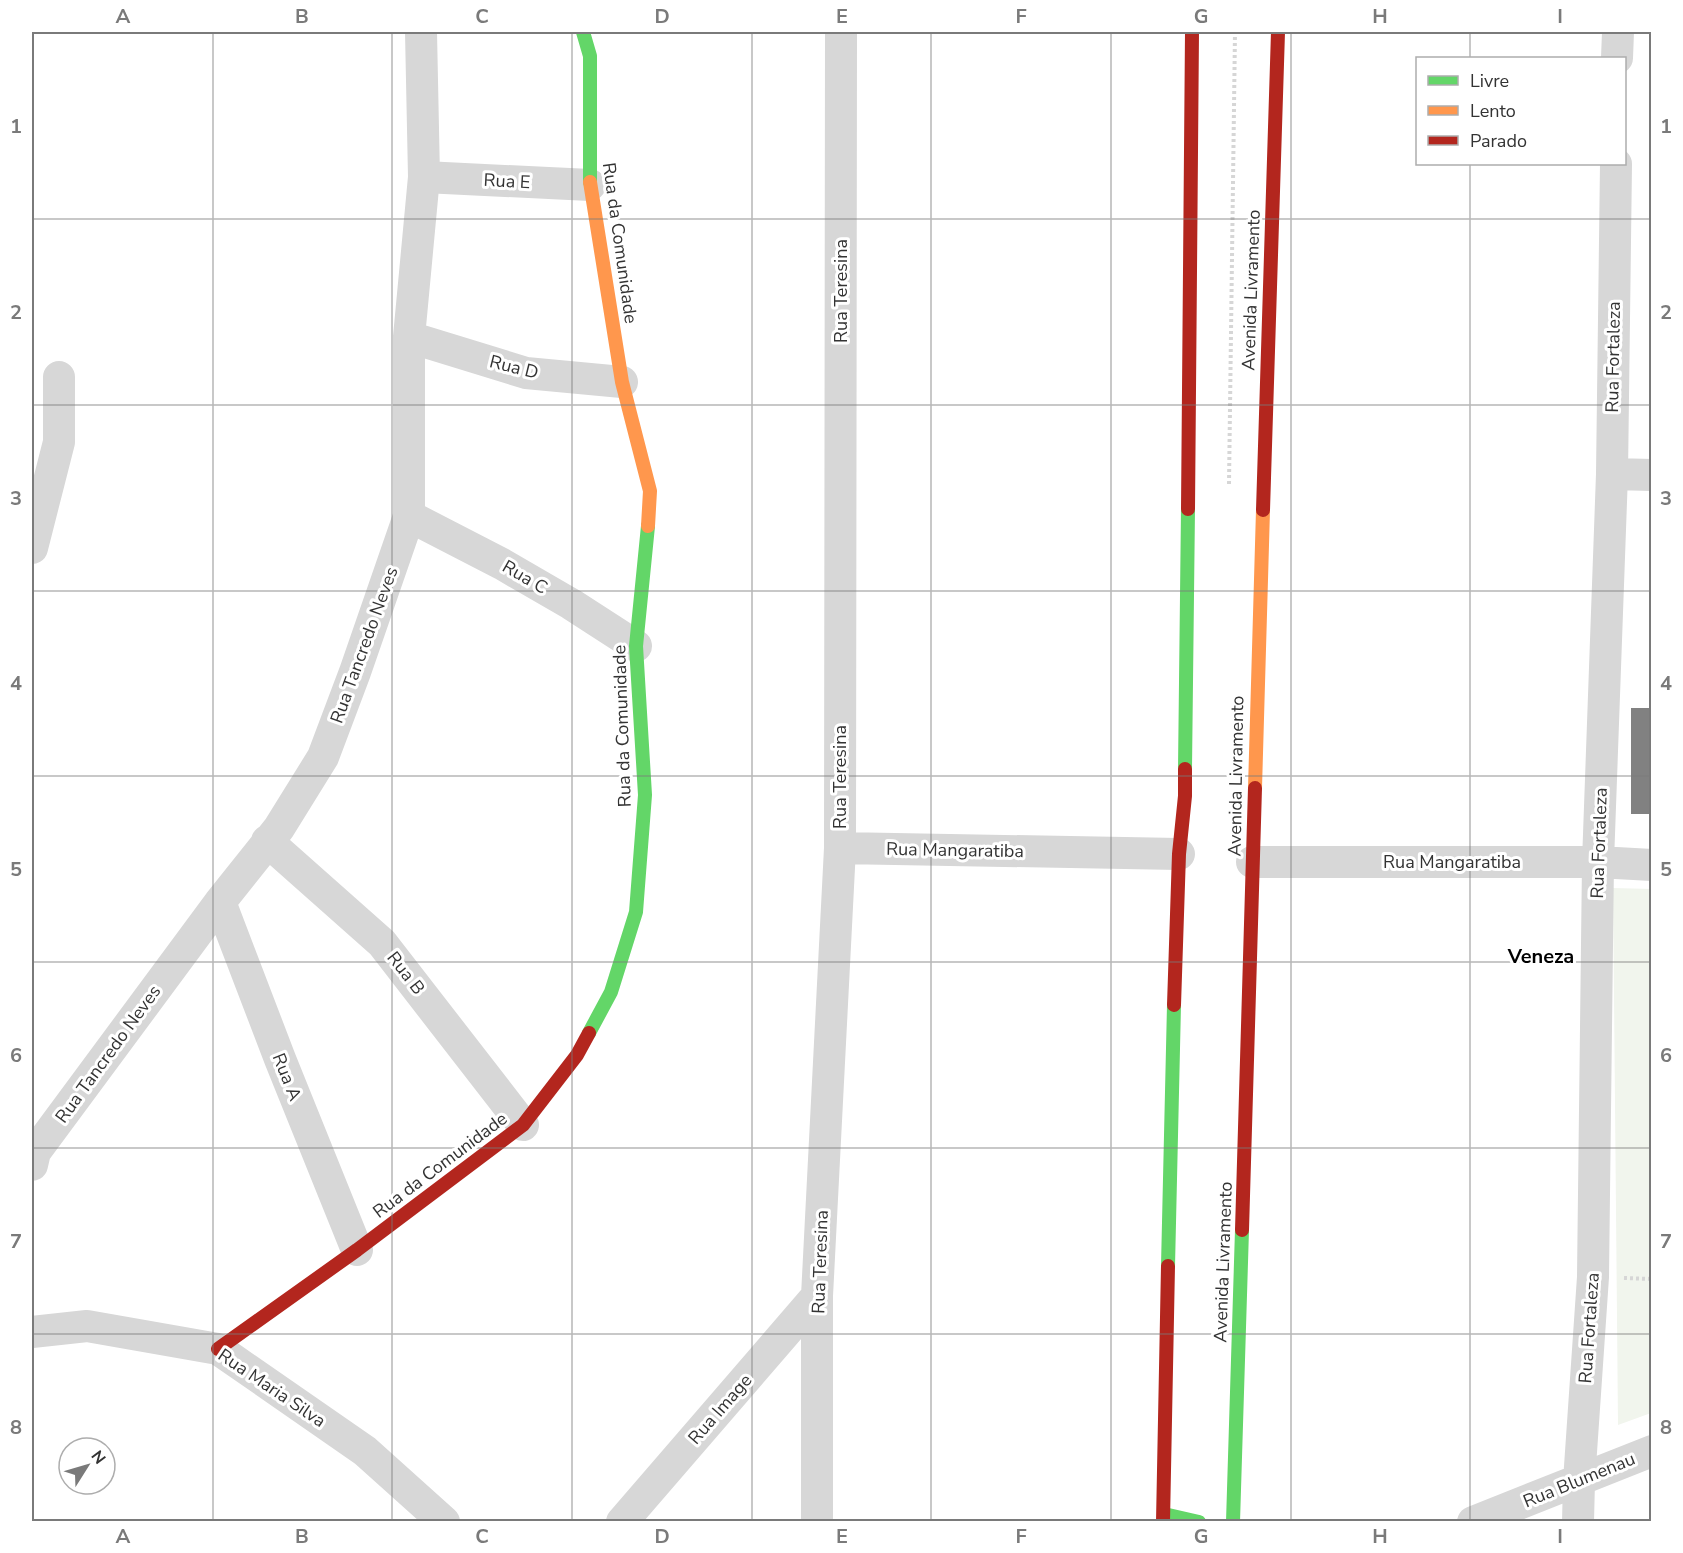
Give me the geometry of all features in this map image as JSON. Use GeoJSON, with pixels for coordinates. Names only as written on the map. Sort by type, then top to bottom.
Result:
{"type":"FeatureCollection","features":[{"type":"Feature","properties":{"kind":"street","name":"Rua Tancredo Neves"},"geometry":{"type":"LineString","coordinates":[[32,1165],[35,1152],[220,902],[279,828],[323,757],[409,516],[409,337],[424,177],[421,32]]}},
{"type":"Feature","properties":{"kind":"street","name":"Rua da Comunidade"},"geometry":{"type":"LineString","coordinates":[[218,1349],[357,1250],[523,1125],[578,1055],[612,992],[636,912],[645,795],[636,646],[645,569],[650,491],[622,382],[590,185],[590,56],[583,32]]}},
{"type":"Feature","properties":{"kind":"street","name":"Rua Teresina"},"geometry":{"type":"LineString","coordinates":[[817,1521],[817,1296],[840,848],[841,32]]}},
{"type":"Feature","properties":{"kind":"street"},"geometry":{"type":"LineString","coordinates":[[1192,32],[1185,796],[1179,854],[1174,986],[1164,1518],[1199,1521]]}},
{"type":"Feature","properties":{"kind":"street","name":"Avenida Livramento"},"geometry":{"type":"LineString","coordinates":[[1233,1521],[1278,32]]}},
{"type":"Feature","properties":{"kind":"street"},"geometry":{"type":"LineString","coordinates":[[1617,57],[1618,32]]}},
{"type":"Feature","properties":{"kind":"street","name":"Rua Fortaleza"},"geometry":{"type":"LineString","coordinates":[[1578,1521],[1593,1277],[1598,862],[1612,474],[1616,165]]}},
{"type":"Feature","properties":{"kind":"street","name":"Rua E"},"geometry":{"type":"LineString","coordinates":[[424,177],[590,185]]}},
{"type":"Feature","properties":{"kind":"street","name":"Rua D"},"geometry":{"type":"LineString","coordinates":[[409,337],[526,373],[622,382]]}},
{"type":"Feature","properties":{"kind":"street"},"geometry":{"type":"LineString","coordinates":[[32,548],[59,442],[59,377]]}},
{"type":"Feature","properties":{"kind":"street"},"geometry":{"type":"LineString","coordinates":[[1612,474],[1652,475]]}},
{"type":"Feature","properties":{"kind":"street","name":"Rua C"},"geometry":{"type":"LineString","coordinates":[[409,516],[542,586],[636,646]]}},
{"type":"Feature","properties":{"kind":"street","name":"Rua B"},"geometry":{"type":"LineString","coordinates":[[267,841],[382,943],[523,1125]]}},
{"type":"Feature","properties":{"kind":"street","name":"Rua Mangaratiba"},"geometry":{"type":"LineString","coordinates":[[840,848],[1179,854]]}},
{"type":"Feature","properties":{"kind":"street","name":"Rua Mangaratiba"},"geometry":{"type":"LineString","coordinates":[[1252,862],[1598,862],[1652,865]]}},
{"type":"Feature","properties":{"kind":"street","name":"Rua A"},"geometry":{"type":"LineString","coordinates":[[220,902],[357,1250]]}},
{"type":"Feature","properties":{"kind":"street","name":"Rua Image"},"geometry":{"type":"LineString","coordinates":[[622,1521],[817,1296]]}},
{"type":"Feature","properties":{"kind":"street","name":"Rua Maria Silva"},"geometry":{"type":"LineString","coordinates":[[32,1332],[87,1326],[218,1349],[364,1451],[444,1521]]}},
{"type":"Feature","properties":{"kind":"street","name":"Rua Blumenau"},"geometry":{"type":"LineString","coordinates":[[1473,1521],[1652,1451]]}},
{"type":"Feature","properties":{"kind":"shaded area"},"geometry":{"type":"Polygon","coordinates":[[[1613,888],[1652,889],[1651,1413],[1618,1425],[1613,888]]]}},
{"type":"Feature","properties":{"kind":"building"},"geometry":{"type":"Polygon","coordinates":[[[1650,639],[1652,639],[1652,673],[1649,673],[1650,639]]]}},
{"type":"Feature","properties":{"kind":"building"},"geometry":{"type":"Polygon","coordinates":[[[1631,708],[1652,708],[1652,814],[1631,814],[1631,708]]]}},
{"type":"Feature","properties":{"kind":"traffic: fast"},"geometry":{"type":"LineString","coordinates":[[583,32],[590,56],[590,182]]}},
{"type":"Feature","properties":{"kind":"traffic: fast"},"geometry":{"type":"LineString","coordinates":[[1185,769],[1188,509]]}},
{"type":"Feature","properties":{"kind":"traffic: fast"},"geometry":{"type":"LineString","coordinates":[[589,1033],[611,992],[636,912],[645,795],[636,646],[648,526]]}},
{"type":"Feature","properties":{"kind":"traffic: fast"},"geometry":{"type":"LineString","coordinates":[[1168,1266],[1174,1005]]}},
{"type":"Feature","properties":{"kind":"traffic: fast"},"geometry":{"type":"LineString","coordinates":[[1233,1522],[1242,1230]]}},
{"type":"Feature","properties":{"kind":"traffic: fast"},"geometry":{"type":"LineString","coordinates":[[1164,1514],[1199,1522]]}},
{"type":"Feature","properties":{"kind":"traffic: slow"},"geometry":{"type":"LineString","coordinates":[[590,182],[622,382],[650,491],[648,526]]}},
{"type":"Feature","properties":{"kind":"traffic: slow"},"geometry":{"type":"LineString","coordinates":[[1255,788],[1263,510]]}},
{"type":"Feature","properties":{"kind":"traffic: jam"},"geometry":{"type":"LineString","coordinates":[[1188,509],[1192,32]]}},
{"type":"Feature","properties":{"kind":"traffic: jam"},"geometry":{"type":"LineString","coordinates":[[1263,510],[1278,32]]}},
{"type":"Feature","properties":{"kind":"traffic: jam"},"geometry":{"type":"LineString","coordinates":[[1174,1005],[1179,854],[1185,796],[1185,769]]}},
{"type":"Feature","properties":{"kind":"traffic: jam"},"geometry":{"type":"LineString","coordinates":[[1242,1230],[1255,788]]}},
{"type":"Feature","properties":{"kind":"traffic: jam"},"geometry":{"type":"LineString","coordinates":[[218,1349],[357,1250],[523,1125],[577,1055],[589,1033]]}},
{"type":"Feature","properties":{"kind":"traffic: jam"},"geometry":{"type":"LineString","coordinates":[[1163,1522],[1168,1266]]}},
{"type":"Feature","properties":{"kind":"district","name":"Veneza"},"geometry":{"type":"Point","coordinates":[1541,956]}}]}
